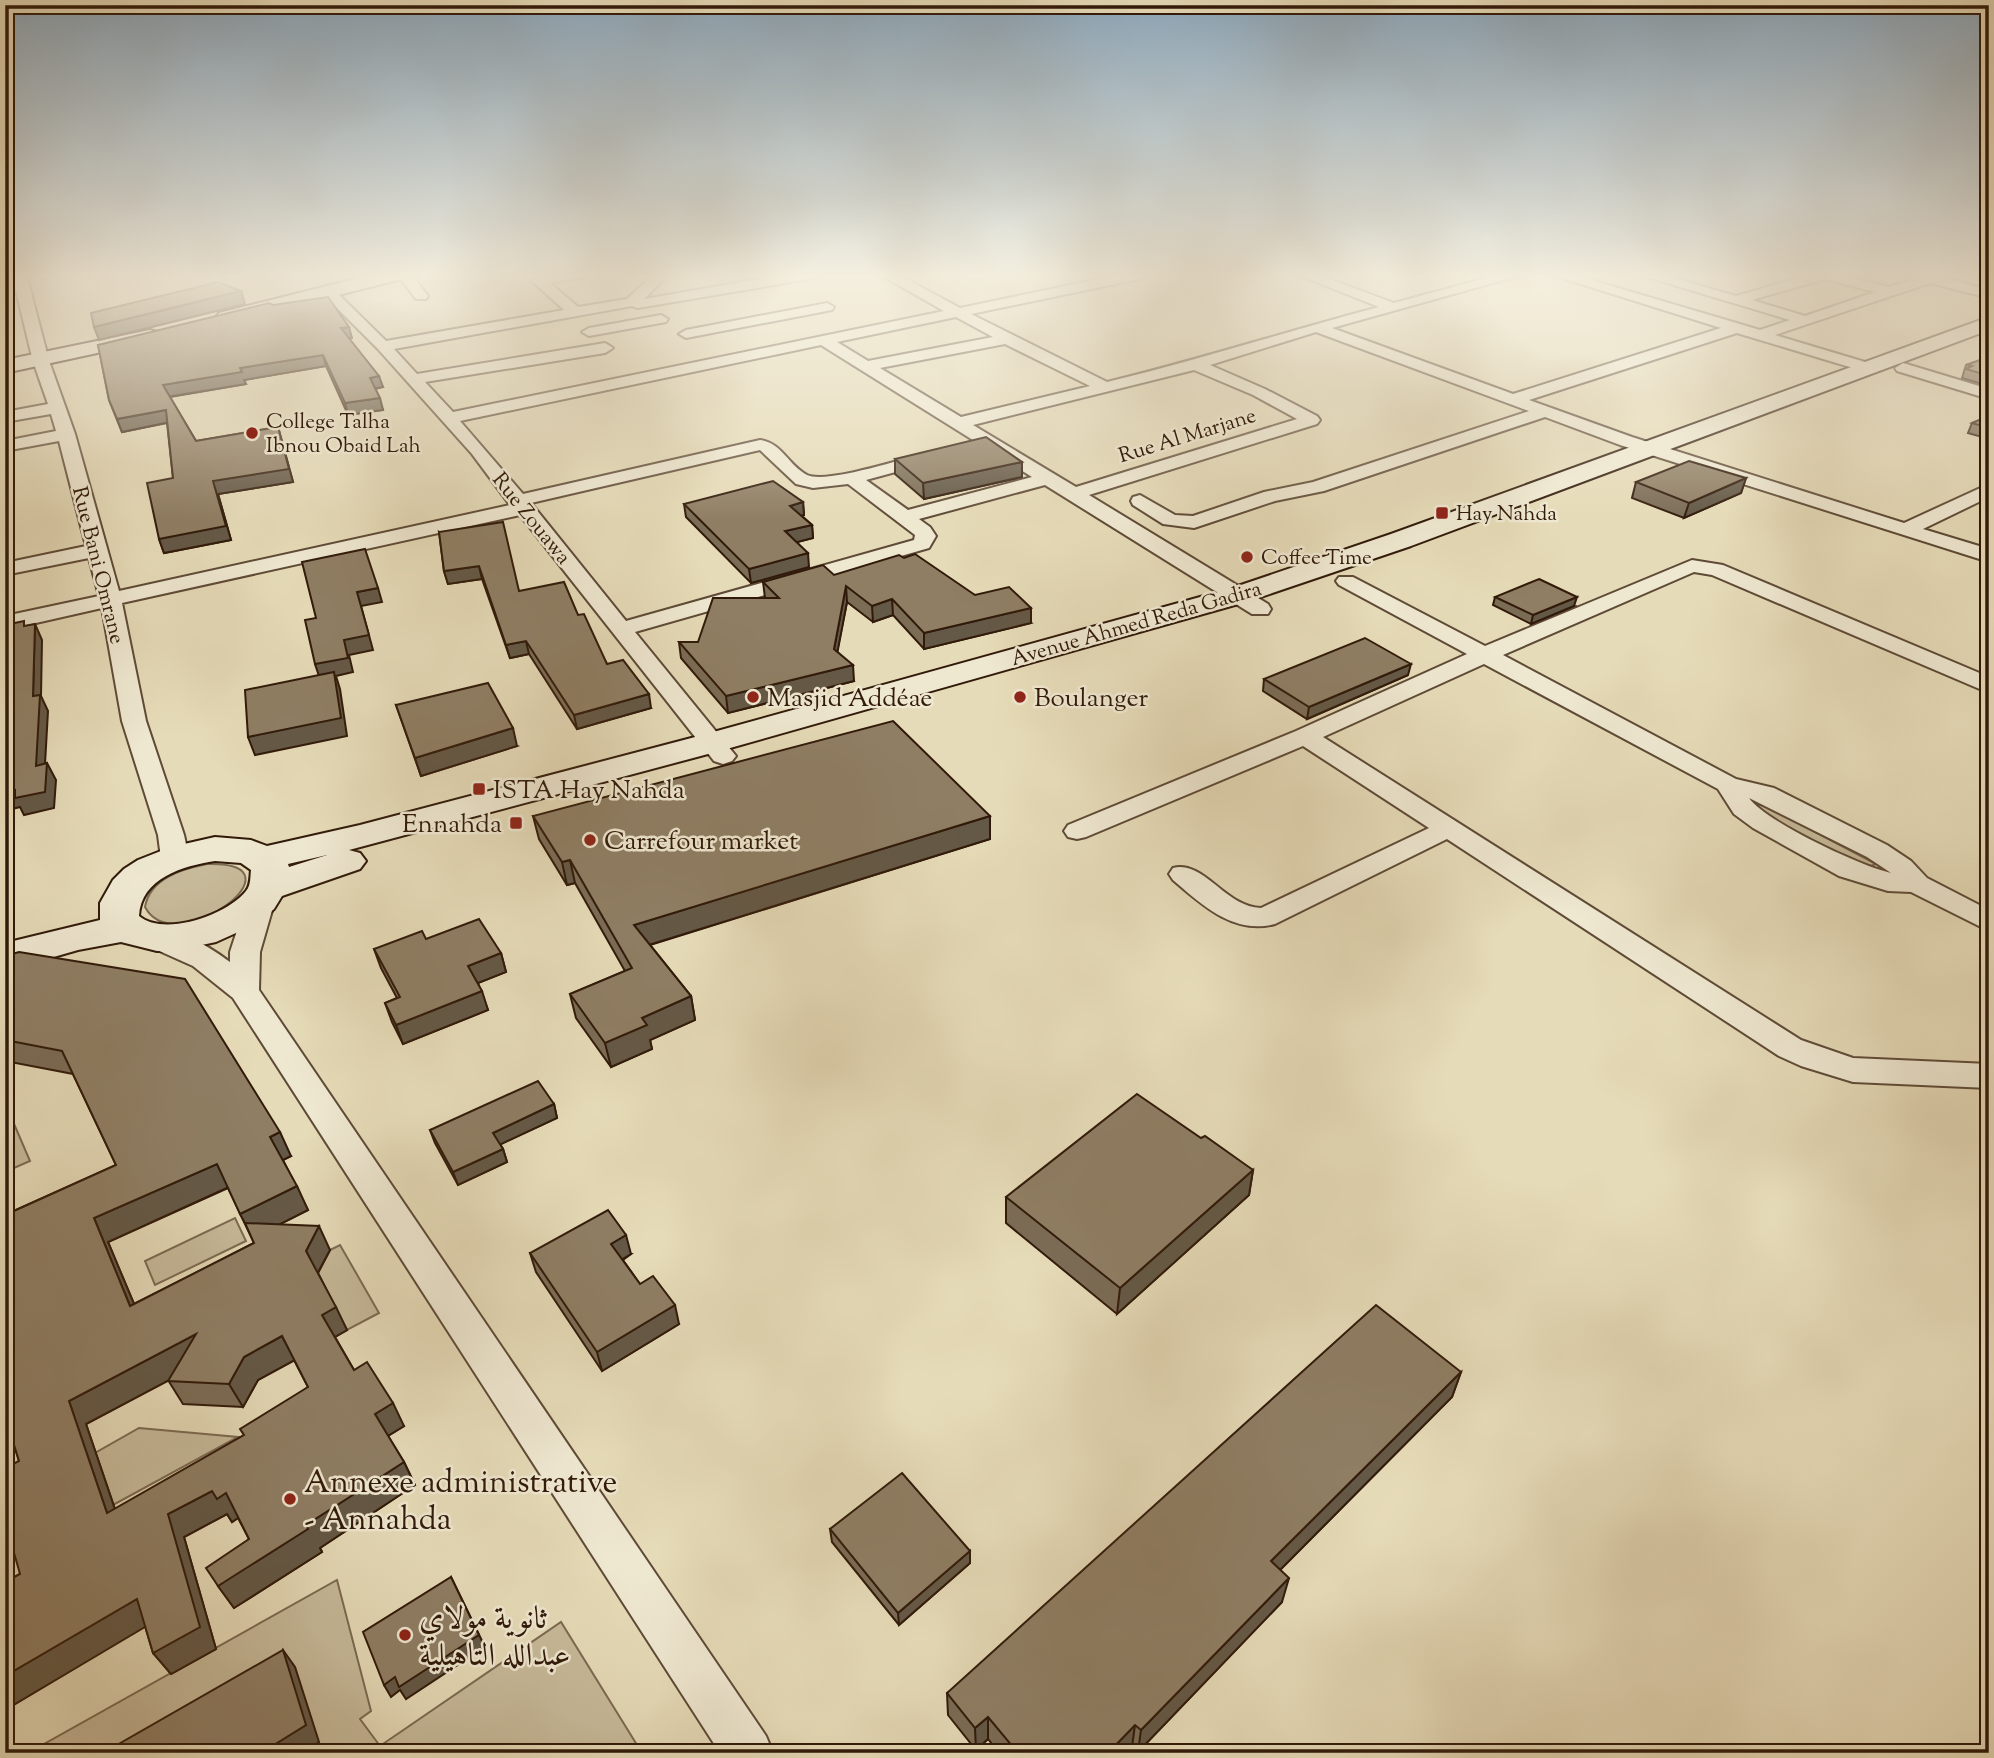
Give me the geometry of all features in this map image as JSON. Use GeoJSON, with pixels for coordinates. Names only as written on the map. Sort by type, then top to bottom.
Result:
{"type":"FeatureCollection","features":[{"type":"Feature","properties":{"kind":"main road"},"geometry":{"type":"LineString","coordinates":[[5,367],[63,356]]}},
{"type":"Feature","properties":{"kind":"main road","name":"Avenue Ahmed Reda Gadira"},"geometry":{"type":"LineString","coordinates":[[136,920],[184,937],[214,929],[241,916],[264,882],[717,750],[1249,602],[1346,581],[1901,356]]}},
{"type":"Feature","properties":{"kind":"main road","name":"Avenue Ahmed Reda Gadira"},"geometry":{"type":"LineString","coordinates":[[1249,602],[1401,540],[1933,356]]}},
{"type":"Feature","properties":{"kind":"main road"},"geometry":{"type":"LineString","coordinates":[[136,920],[148,872],[174,858],[215,849],[251,852],[264,882]]}},
{"type":"Feature","properties":{"kind":"main road"},"geometry":{"type":"LineString","coordinates":[[5,932],[81,910],[136,920]]}},
{"type":"Feature","properties":{"kind":"main road"},"geometry":{"type":"LineString","coordinates":[[5,957],[136,920]]}},
{"type":"Feature","properties":{"kind":"street","name":"Rue Bani Omrane"},"geometry":{"type":"LineString","coordinates":[[40,356],[66,434],[111,601],[134,721],[171,835],[174,858]]}},
{"type":"Feature","properties":{"kind":"street","name":"Rue Zouawa"},"geometry":{"type":"LineString","coordinates":[[392,356],[478,450],[717,750]]}},
{"type":"Feature","properties":{"kind":"street"},"geometry":{"type":"LineString","coordinates":[[496,356],[505,364]]}},
{"type":"Feature","properties":{"kind":"street"},"geometry":{"type":"LineString","coordinates":[[414,379],[505,364],[601,356]]}},
{"type":"Feature","properties":{"kind":"street"},"geometry":{"type":"LineString","coordinates":[[614,356],[640,377]]}},
{"type":"Feature","properties":{"kind":"street"},"geometry":{"type":"LineString","coordinates":[[718,356],[722,359]]}},
{"type":"Feature","properties":{"kind":"street"},"geometry":{"type":"LineString","coordinates":[[448,418],[737,356]]}},
{"type":"Feature","properties":{"kind":"street"},"geometry":{"type":"LineString","coordinates":[[851,356],[1249,602]]}},
{"type":"Feature","properties":{"kind":"street"},"geometry":{"type":"LineString","coordinates":[[868,366],[919,356]]}},
{"type":"Feature","properties":{"kind":"street"},"geometry":{"type":"LineString","coordinates":[[1041,356],[1106,388]]}},
{"type":"Feature","properties":{"kind":"street"},"geometry":{"type":"LineString","coordinates":[[959,423],[1226,356]]}},
{"type":"Feature","properties":{"kind":"street"},"geometry":{"type":"LineString","coordinates":[[1395,356],[1659,452],[1989,556]]}},
{"type":"Feature","properties":{"kind":"street"},"geometry":{"type":"LineString","coordinates":[[1514,399],[1649,356]]}},
{"type":"Feature","properties":{"kind":"street"},"geometry":{"type":"LineString","coordinates":[[1828,356],[1869,368]]}},
{"type":"Feature","properties":{"kind":"street","name":"Rue Al Marjane"},"geometry":{"type":"LineString","coordinates":[[1074,494],[1311,419],[1196,365]]}},
{"type":"Feature","properties":{"kind":"street"},"geometry":{"type":"LineString","coordinates":[[1903,368],[1989,394]]}},
{"type":"Feature","properties":{"kind":"street"},"geometry":{"type":"LineString","coordinates":[[5,416],[56,408]]}},
{"type":"Feature","properties":{"kind":"street"},"geometry":{"type":"LineString","coordinates":[[1140,501],[1170,520],[1194,522],[1271,496],[1317,487],[1547,411]]}},
{"type":"Feature","properties":{"kind":"street"},"geometry":{"type":"LineString","coordinates":[[5,446],[66,434]]}},
{"type":"Feature","properties":{"kind":"street"},"geometry":{"type":"LineString","coordinates":[[5,623],[111,601],[760,445],[767,446],[805,481],[821,482],[990,442]]}},
{"type":"Feature","properties":{"kind":"street"},"geometry":{"type":"LineString","coordinates":[[621,629],[918,546],[926,536],[851,477]]}},
{"type":"Feature","properties":{"kind":"street"},"geometry":{"type":"LineString","coordinates":[[905,517],[1049,478]]}},
{"type":"Feature","properties":{"kind":"street"},"geometry":{"type":"LineString","coordinates":[[1905,530],[1989,490]]}},
{"type":"Feature","properties":{"kind":"street"},"geometry":{"type":"LineString","coordinates":[[5,569],[97,550]]}},
{"type":"Feature","properties":{"kind":"street"},"geometry":{"type":"LineString","coordinates":[[1077,831],[1305,736],[1688,566],[1716,569],[1989,686]]}},
{"type":"Feature","properties":{"kind":"street"},"geometry":{"type":"LineString","coordinates":[[1346,581],[1727,785],[1743,808],[1762,822],[1849,870],[1888,883],[1917,884],[1989,922]]}},
{"type":"Feature","properties":{"kind":"street"},"geometry":{"type":"LineString","coordinates":[[1305,736],[1790,1048],[1812,1058],[1863,1071],[1989,1076]]}},
{"type":"Feature","properties":{"kind":"street"},"geometry":{"type":"LineString","coordinates":[[1183,874],[1230,912],[1251,918],[1265,917],[1449,828]]}},
{"type":"Feature","properties":{"kind":"street"},"geometry":{"type":"LineString","coordinates":[[244,991],[245,952],[264,882]]}},
{"type":"Feature","properties":{"kind":"street"},"geometry":{"type":"LineString","coordinates":[[136,920],[214,963],[244,991],[749,1753]]}},
{"type":"Feature","properties":{"kind":"shaded area"},"geometry":{"type":"Polygon","coordinates":[[[1755,804],[1766,806],[1876,864],[1871,866],[1856,863],[1756,810],[1755,804]]]}},
{"type":"Feature","properties":{"kind":"shaded area"},"geometry":{"type":"Polygon","coordinates":[[[207,864],[235,867],[245,877],[241,891],[226,905],[205,917],[182,923],[161,921],[145,907],[153,889],[168,876],[207,864]]]}},
{"type":"Feature","properties":{"kind":"shaded area"},"geometry":{"type":"Polygon","coordinates":[[[5,1103],[30,1161],[5,1172],[5,1103]]]}},
{"type":"Feature","properties":{"kind":"shaded area"},"geometry":{"type":"Polygon","coordinates":[[[235,1218],[246,1241],[155,1285],[145,1261],[235,1218]]]}},
{"type":"Feature","properties":{"kind":"shaded area"},"geometry":{"type":"Polygon","coordinates":[[[340,1245],[379,1313],[347,1330],[317,1275],[330,1250],[340,1245]]]}},
{"type":"Feature","properties":{"kind":"shaded area"},"geometry":{"type":"Polygon","coordinates":[[[139,1428],[238,1437],[113,1505],[95,1453],[139,1428]]]}},
{"type":"Feature","properties":{"kind":"shaded area"},"geometry":{"type":"Polygon","coordinates":[[[337,1580],[371,1711],[360,1719],[380,1746],[561,1622],[642,1753],[322,1753],[295,1668],[147,1753],[28,1753],[337,1580]]]}},
{"type":"Feature","properties":{"kind":"building"},"geometry":{"type":"Polygon","coordinates":[[[100,356],[316,356],[240,368],[242,372],[163,385],[196,441],[278,427],[289,469],[213,481],[226,526],[159,539],[147,483],[173,478],[166,410],[117,419],[109,400],[100,356]]]}},
{"type":"Feature","properties":{"kind":"building"},"geometry":{"type":"Polygon","coordinates":[[[323,356],[363,356],[379,376],[370,378],[380,398],[345,403],[323,356]]]}},
{"type":"Feature","properties":{"kind":"building"},"geometry":{"type":"Polygon","coordinates":[[[1989,357],[1989,376],[1966,369],[1972,366],[1966,365],[1989,357]]]}},
{"type":"Feature","properties":{"kind":"building"},"geometry":{"type":"Polygon","coordinates":[[[1989,416],[1989,428],[1972,423],[1989,416]]]}},
{"type":"Feature","properties":{"kind":"building"},"geometry":{"type":"Polygon","coordinates":[[[986,437],[1022,462],[923,483],[895,459],[986,437]]]}},
{"type":"Feature","properties":{"kind":"building"},"geometry":{"type":"Polygon","coordinates":[[[1689,461],[1746,478],[1689,503],[1636,482],[1689,461]]]}},
{"type":"Feature","properties":{"kind":"building"},"geometry":{"type":"Polygon","coordinates":[[[773,481],[803,502],[790,506],[812,525],[785,531],[808,553],[749,569],[684,504],[773,481]]]}},
{"type":"Feature","properties":{"kind":"building"},"geometry":{"type":"Polygon","coordinates":[[[503,522],[519,591],[564,582],[578,615],[584,614],[607,664],[623,660],[649,694],[574,715],[526,641],[506,645],[479,566],[444,571],[439,532],[503,522]]]}},
{"type":"Feature","properties":{"kind":"building"},"geometry":{"type":"Polygon","coordinates":[[[365,549],[378,588],[357,592],[369,635],[344,640],[348,658],[315,664],[305,620],[316,618],[302,562],[365,549]]]}},
{"type":"Feature","properties":{"kind":"building"},"geometry":{"type":"Polygon","coordinates":[[[915,554],[975,595],[1009,587],[1031,608],[924,633],[892,599],[872,606],[846,586],[834,649],[853,665],[726,696],[679,642],[698,642],[713,598],[779,598],[763,582],[823,565],[834,575],[899,555],[904,558],[915,554]]]}},
{"type":"Feature","properties":{"kind":"building"},"geometry":{"type":"Polygon","coordinates":[[[1539,579],[1577,597],[1533,615],[1495,597],[1539,579]]]}},
{"type":"Feature","properties":{"kind":"building"},"geometry":{"type":"Polygon","coordinates":[[[24,621],[24,626],[35,624],[33,696],[40,695],[36,766],[47,763],[45,792],[15,798],[15,790],[5,792],[5,625],[24,621]]]}},
{"type":"Feature","properties":{"kind":"building"},"geometry":{"type":"Polygon","coordinates":[[[1365,638],[1411,664],[1309,707],[1264,679],[1365,638]]]}},
{"type":"Feature","properties":{"kind":"building"},"geometry":{"type":"Polygon","coordinates":[[[334,672],[341,718],[248,737],[245,690],[334,672]]]}},
{"type":"Feature","properties":{"kind":"building"},"geometry":{"type":"Polygon","coordinates":[[[488,683],[513,728],[415,758],[396,705],[488,683]]]}},
{"type":"Feature","properties":{"kind":"building"},"geometry":{"type":"Polygon","coordinates":[[[893,721],[990,816],[634,925],[691,996],[642,1018],[647,1025],[605,1043],[570,994],[632,968],[570,860],[562,862],[533,816],[893,721]]]}},
{"type":"Feature","properties":{"kind":"building"},"geometry":{"type":"Polygon","coordinates":[[[479,919],[501,953],[468,966],[482,991],[396,1025],[385,1003],[400,997],[374,949],[422,931],[426,939],[479,919]]]}},
{"type":"Feature","properties":{"kind":"building"},"geometry":{"type":"Polygon","coordinates":[[[19,952],[185,979],[280,1132],[270,1137],[297,1186],[240,1214],[217,1164],[94,1218],[130,1306],[254,1243],[245,1223],[319,1226],[306,1251],[336,1307],[322,1315],[354,1370],[367,1362],[393,1403],[375,1414],[404,1462],[306,1525],[308,1529],[218,1586],[206,1568],[249,1539],[226,1493],[217,1499],[212,1491],[168,1514],[200,1627],[153,1653],[137,1599],[5,1676],[5,1582],[20,1574],[5,1521],[5,1468],[19,1461],[5,1416],[5,1215],[116,1165],[62,1051],[5,1040],[5,956],[19,952]],[[196,1334],[69,1401],[107,1513],[244,1435],[240,1429],[308,1387],[282,1336],[244,1357],[229,1384],[168,1381],[196,1334]]]}},
{"type":"Feature","properties":{"kind":"building"},"geometry":{"type":"Polygon","coordinates":[[[538,1081],[554,1104],[493,1133],[503,1149],[453,1172],[430,1130],[538,1081]]]}},
{"type":"Feature","properties":{"kind":"building"},"geometry":{"type":"Polygon","coordinates":[[[1137,1094],[1201,1138],[1205,1136],[1253,1170],[1120,1288],[1006,1197],[1137,1094]]]}},
{"type":"Feature","properties":{"kind":"building"},"geometry":{"type":"Polygon","coordinates":[[[608,1210],[626,1235],[611,1244],[640,1284],[653,1276],[675,1305],[597,1352],[530,1253],[608,1210]]]}},
{"type":"Feature","properties":{"kind":"building"},"geometry":{"type":"Polygon","coordinates":[[[1376,1305],[1461,1372],[1271,1561],[1289,1578],[1141,1730],[1135,1725],[1108,1753],[1018,1753],[988,1717],[975,1728],[947,1693],[1376,1305]]]}},
{"type":"Feature","properties":{"kind":"building"},"geometry":{"type":"Polygon","coordinates":[[[902,1473],[970,1551],[898,1613],[830,1529],[902,1473]]]}},
{"type":"Feature","properties":{"kind":"building"},"geometry":{"type":"Polygon","coordinates":[[[451,1577],[479,1635],[399,1687],[395,1677],[384,1685],[363,1632],[451,1577]]]}},
{"type":"Feature","properties":{"kind":"building"},"geometry":{"type":"Polygon","coordinates":[[[283,1650],[306,1725],[261,1753],[103,1753],[283,1650]]]}},
{"type":"Feature","properties":{"kind":"place","name":"College Talha Ibnou Obaid Lah"},"geometry":{"type":"Point","coordinates":[252,433]}},
{"type":"Feature","properties":{"kind":"place","name":"Hay Nahda"},"geometry":{"type":"Point","coordinates":[1442,513]}},
{"type":"Feature","properties":{"kind":"place","name":"Coffee Time"},"geometry":{"type":"Point","coordinates":[1247,557]}},
{"type":"Feature","properties":{"kind":"place","name":"Masjid Addéae"},"geometry":{"type":"Point","coordinates":[753,697]}},
{"type":"Feature","properties":{"kind":"place","name":"Boulanger"},"geometry":{"type":"Point","coordinates":[1020,697]}},
{"type":"Feature","properties":{"kind":"place","name":"ISTA Hay Nahda"},"geometry":{"type":"Point","coordinates":[479,789]}},
{"type":"Feature","properties":{"kind":"place","name":"Ennahda"},"geometry":{"type":"Point","coordinates":[516,823]}},
{"type":"Feature","properties":{"kind":"place","name":"Carrefour market"},"geometry":{"type":"Point","coordinates":[590,840]}},
{"type":"Feature","properties":{"kind":"place","name":"Annexe administrative - Annahda"},"geometry":{"type":"Point","coordinates":[290,1499]}},
{"type":"Feature","properties":{"kind":"place","name":"ثانوية مولاي عبدالله التاهيلية"},"geometry":{"type":"Point","coordinates":[405,1635]}}]}
